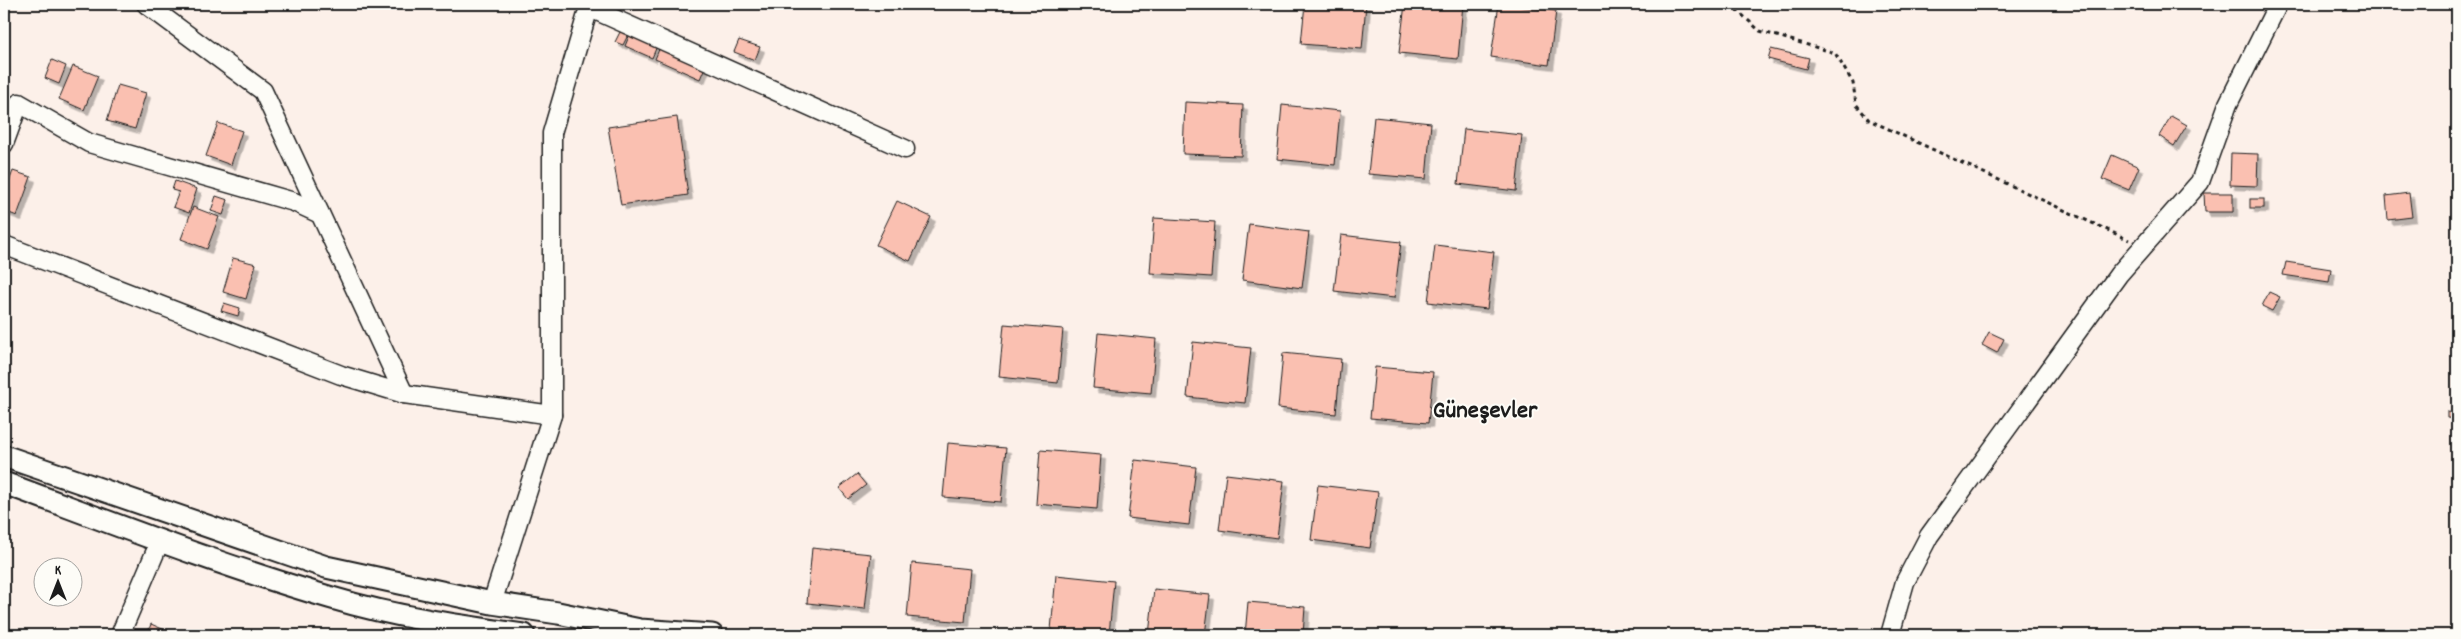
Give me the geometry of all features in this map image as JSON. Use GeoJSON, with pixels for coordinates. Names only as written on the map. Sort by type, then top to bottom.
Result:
{"type":"FeatureCollection","features":[{"type":"Feature","properties":{"kind":"main road"},"geometry":{"type":"LineString","coordinates":[[4,456],[326,567],[492,603],[640,630],[712,635]]}},
{"type":"Feature","properties":{"kind":"main road"},"geometry":{"type":"LineString","coordinates":[[4,484],[160,541],[332,598],[431,622],[524,635]]}},
{"type":"Feature","properties":{"kind":"street"},"geometry":{"type":"LineString","coordinates":[[146,4],[263,91],[404,394]]}},
{"type":"Feature","properties":{"kind":"street"},"geometry":{"type":"LineString","coordinates":[[1890,635],[1905,582],[1929,536],[2119,274],[2200,182],[2228,104],[2278,4]]}},
{"type":"Feature","properties":{"kind":"street"},"geometry":{"type":"LineString","coordinates":[[492,603],[552,415],[552,133],[589,5],[905,149]]}},
{"type":"Feature","properties":{"kind":"street"},"geometry":{"type":"LineString","coordinates":[[4,144],[18,103],[89,143],[294,202],[320,214]]}},
{"type":"Feature","properties":{"kind":"street"},"geometry":{"type":"LineString","coordinates":[[4,246],[341,374],[404,394],[552,415]]}},
{"type":"Feature","properties":{"kind":"street"},"geometry":{"type":"LineString","coordinates":[[120,635],[160,541]]}},
{"type":"Feature","properties":{"kind":"path"},"geometry":{"type":"LineString","coordinates":[[1730,4],[1760,31],[1835,53],[1853,82],[1856,104],[1869,120],[2143,246]]}},
{"type":"Feature","properties":{"kind":"building"},"geometry":{"type":"Polygon","coordinates":[[[1305,4],[1366,4],[1362,49],[1301,44],[1305,4]]]}},
{"type":"Feature","properties":{"kind":"building"},"geometry":{"type":"Polygon","coordinates":[[[1405,4],[1463,4],[1458,59],[1399,53],[1405,4]]]}},
{"type":"Feature","properties":{"kind":"building"},"geometry":{"type":"Polygon","coordinates":[[[1499,4],[1556,11],[1549,65],[1491,57],[1499,4]]]}},
{"type":"Feature","properties":{"kind":"building"},"geometry":{"type":"Polygon","coordinates":[[[621,30],[629,33],[623,45],[615,42],[621,30]]]}},
{"type":"Feature","properties":{"kind":"building"},"geometry":{"type":"Polygon","coordinates":[[[630,34],[657,46],[652,58],[625,46],[630,34]]]}},
{"type":"Feature","properties":{"kind":"building"},"geometry":{"type":"Polygon","coordinates":[[[739,40],[760,47],[755,60],[734,52],[739,40]]]}},
{"type":"Feature","properties":{"kind":"building"},"geometry":{"type":"Polygon","coordinates":[[[660,47],[705,67],[700,79],[655,59],[660,47]]]}},
{"type":"Feature","properties":{"kind":"building"},"geometry":{"type":"Polygon","coordinates":[[[1771,49],[1809,58],[1806,69],[1768,59],[1771,49]]]}},
{"type":"Feature","properties":{"kind":"building"},"geometry":{"type":"Polygon","coordinates":[[[52,60],[66,66],[59,84],[45,78],[52,60]]]}},
{"type":"Feature","properties":{"kind":"building"},"geometry":{"type":"Polygon","coordinates":[[[73,66],[98,76],[84,110],[59,99],[73,66]]]}},
{"type":"Feature","properties":{"kind":"building"},"geometry":{"type":"Polygon","coordinates":[[[118,85],[146,93],[135,129],[107,121],[118,85]]]}},
{"type":"Feature","properties":{"kind":"building"},"geometry":{"type":"Polygon","coordinates":[[[1185,102],[1243,105],[1241,156],[1183,154],[1185,102]]]}},
{"type":"Feature","properties":{"kind":"building"},"geometry":{"type":"Polygon","coordinates":[[[1282,105],[1340,111],[1335,165],[1277,159],[1282,105]]]}},
{"type":"Feature","properties":{"kind":"building"},"geometry":{"type":"Polygon","coordinates":[[[2171,116],[2187,125],[2174,146],[2159,136],[2171,116]]]}},
{"type":"Feature","properties":{"kind":"building"},"geometry":{"type":"Polygon","coordinates":[[[677,117],[688,195],[621,205],[608,127],[677,117]]]}},
{"type":"Feature","properties":{"kind":"building"},"geometry":{"type":"Polygon","coordinates":[[[1374,117],[1431,123],[1426,179],[1368,174],[1374,117]]]}},
{"type":"Feature","properties":{"kind":"building"},"geometry":{"type":"Polygon","coordinates":[[[218,123],[242,131],[231,165],[206,156],[218,123]]]}},
{"type":"Feature","properties":{"kind":"building"},"geometry":{"type":"Polygon","coordinates":[[[1464,129],[1522,135],[1516,191],[1458,184],[1464,129]]]}},
{"type":"Feature","properties":{"kind":"building"},"geometry":{"type":"Polygon","coordinates":[[[2231,153],[2258,154],[2257,186],[2230,185],[2231,153]]]}},
{"type":"Feature","properties":{"kind":"building"},"geometry":{"type":"Polygon","coordinates":[[[2112,155],[2139,167],[2129,190],[2102,179],[2112,155]]]}},
{"type":"Feature","properties":{"kind":"building"},"geometry":{"type":"Polygon","coordinates":[[[13,171],[31,177],[17,216],[4,211],[4,195],[13,171]]]}},
{"type":"Feature","properties":{"kind":"building"},"geometry":{"type":"Polygon","coordinates":[[[175,181],[197,189],[189,213],[173,207],[179,192],[172,190],[175,181]]]}},
{"type":"Feature","properties":{"kind":"building"},"geometry":{"type":"Polygon","coordinates":[[[2204,193],[2233,193],[2233,212],[2205,212],[2204,193]]]}},
{"type":"Feature","properties":{"kind":"building"},"geometry":{"type":"Polygon","coordinates":[[[2409,193],[2412,217],[2388,220],[2386,196],[2409,193]]]}},
{"type":"Feature","properties":{"kind":"building"},"geometry":{"type":"Polygon","coordinates":[[[216,196],[228,200],[223,215],[211,211],[216,196]]]}},
{"type":"Feature","properties":{"kind":"building"},"geometry":{"type":"Polygon","coordinates":[[[2250,199],[2264,199],[2264,208],[2250,208],[2250,199]]]}},
{"type":"Feature","properties":{"kind":"building"},"geometry":{"type":"Polygon","coordinates":[[[897,201],[931,217],[910,261],[876,245],[897,201]]]}},
{"type":"Feature","properties":{"kind":"building"},"geometry":{"type":"Polygon","coordinates":[[[193,207],[219,217],[207,249],[181,239],[193,207]]]}},
{"type":"Feature","properties":{"kind":"building"},"geometry":{"type":"Polygon","coordinates":[[[1154,218],[1215,222],[1211,277],[1150,273],[1154,218]]]}},
{"type":"Feature","properties":{"kind":"building"},"geometry":{"type":"Polygon","coordinates":[[[1249,224],[1309,232],[1302,288],[1242,280],[1249,224]]]}},
{"type":"Feature","properties":{"kind":"building"},"geometry":{"type":"Polygon","coordinates":[[[1341,235],[1401,242],[1394,298],[1334,291],[1341,235]]]}},
{"type":"Feature","properties":{"kind":"building"},"geometry":{"type":"Polygon","coordinates":[[[1435,245],[1494,252],[1487,309],[1428,302],[1435,245]]]}},
{"type":"Feature","properties":{"kind":"building"},"geometry":{"type":"Polygon","coordinates":[[[233,258],[256,264],[246,299],[223,292],[233,258]]]}},
{"type":"Feature","properties":{"kind":"building"},"geometry":{"type":"Polygon","coordinates":[[[2286,262],[2331,269],[2329,282],[2283,275],[2286,262]]]}},
{"type":"Feature","properties":{"kind":"building"},"geometry":{"type":"Polygon","coordinates":[[[2269,292],[2280,297],[2272,311],[2262,306],[2269,292]]]}},
{"type":"Feature","properties":{"kind":"building"},"geometry":{"type":"Polygon","coordinates":[[[224,303],[240,308],[238,316],[221,311],[224,303]]]}},
{"type":"Feature","properties":{"kind":"building"},"geometry":{"type":"Polygon","coordinates":[[[1004,324],[1063,329],[1058,383],[999,377],[1004,324]]]}},
{"type":"Feature","properties":{"kind":"building"},"geometry":{"type":"Polygon","coordinates":[[[1989,332],[2004,339],[1997,353],[1982,345],[1989,332]]]}},
{"type":"Feature","properties":{"kind":"building"},"geometry":{"type":"Polygon","coordinates":[[[1098,333],[1156,339],[1151,393],[1093,388],[1098,333]]]}},
{"type":"Feature","properties":{"kind":"building"},"geometry":{"type":"Polygon","coordinates":[[[1193,342],[1251,348],[1245,403],[1187,397],[1193,342]]]}},
{"type":"Feature","properties":{"kind":"building"},"geometry":{"type":"Polygon","coordinates":[[[1283,353],[1341,359],[1336,414],[1278,408],[1283,353]]]}},
{"type":"Feature","properties":{"kind":"building"},"geometry":{"type":"Polygon","coordinates":[[[1375,367],[1433,372],[1428,423],[1370,418],[1375,367]]]}},
{"type":"Feature","properties":{"kind":"building"},"geometry":{"type":"Polygon","coordinates":[[[2447,412],[2457,413],[2457,419],[2447,418],[2447,412]]]}},
{"type":"Feature","properties":{"kind":"building"},"geometry":{"type":"Polygon","coordinates":[[[948,443],[1006,448],[1001,502],[943,497],[948,443]]]}},
{"type":"Feature","properties":{"kind":"building"},"geometry":{"type":"Polygon","coordinates":[[[1040,450],[1101,455],[1097,509],[1036,504],[1040,450]]]}},
{"type":"Feature","properties":{"kind":"building"},"geometry":{"type":"Polygon","coordinates":[[[1135,460],[1196,467],[1189,525],[1128,518],[1135,460]]]}},
{"type":"Feature","properties":{"kind":"building"},"geometry":{"type":"Polygon","coordinates":[[[857,474],[866,485],[848,499],[839,488],[857,474]]]}},
{"type":"Feature","properties":{"kind":"building"},"geometry":{"type":"Polygon","coordinates":[[[1226,474],[1284,481],[1277,538],[1219,530],[1226,474]]]}},
{"type":"Feature","properties":{"kind":"building"},"geometry":{"type":"Polygon","coordinates":[[[1318,485],[1378,492],[1370,548],[1311,540],[1318,485]]]}},
{"type":"Feature","properties":{"kind":"building"},"geometry":{"type":"Polygon","coordinates":[[[812,548],[871,554],[865,609],[807,603],[812,548]]]}},
{"type":"Feature","properties":{"kind":"building"},"geometry":{"type":"Polygon","coordinates":[[[912,563],[970,569],[965,622],[907,617],[912,563]]]}},
{"type":"Feature","properties":{"kind":"building"},"geometry":{"type":"Polygon","coordinates":[[[1056,575],[1114,581],[1109,635],[1051,630],[1056,575]]]}},
{"type":"Feature","properties":{"kind":"building"},"geometry":{"type":"Polygon","coordinates":[[[1154,589],[1210,595],[1205,635],[1149,635],[1154,589]]]}},
{"type":"Feature","properties":{"kind":"building"},"geometry":{"type":"Polygon","coordinates":[[[1248,602],[1305,607],[1303,635],[1245,635],[1248,602]]]}},
{"type":"Feature","properties":{"kind":"building"},"geometry":{"type":"Polygon","coordinates":[[[151,624],[176,635],[147,635],[151,624]]]}},
{"type":"Feature","properties":{"kind":"district","name":"Güneşevler"},"geometry":{"type":"Point","coordinates":[1485,408]}}]}
